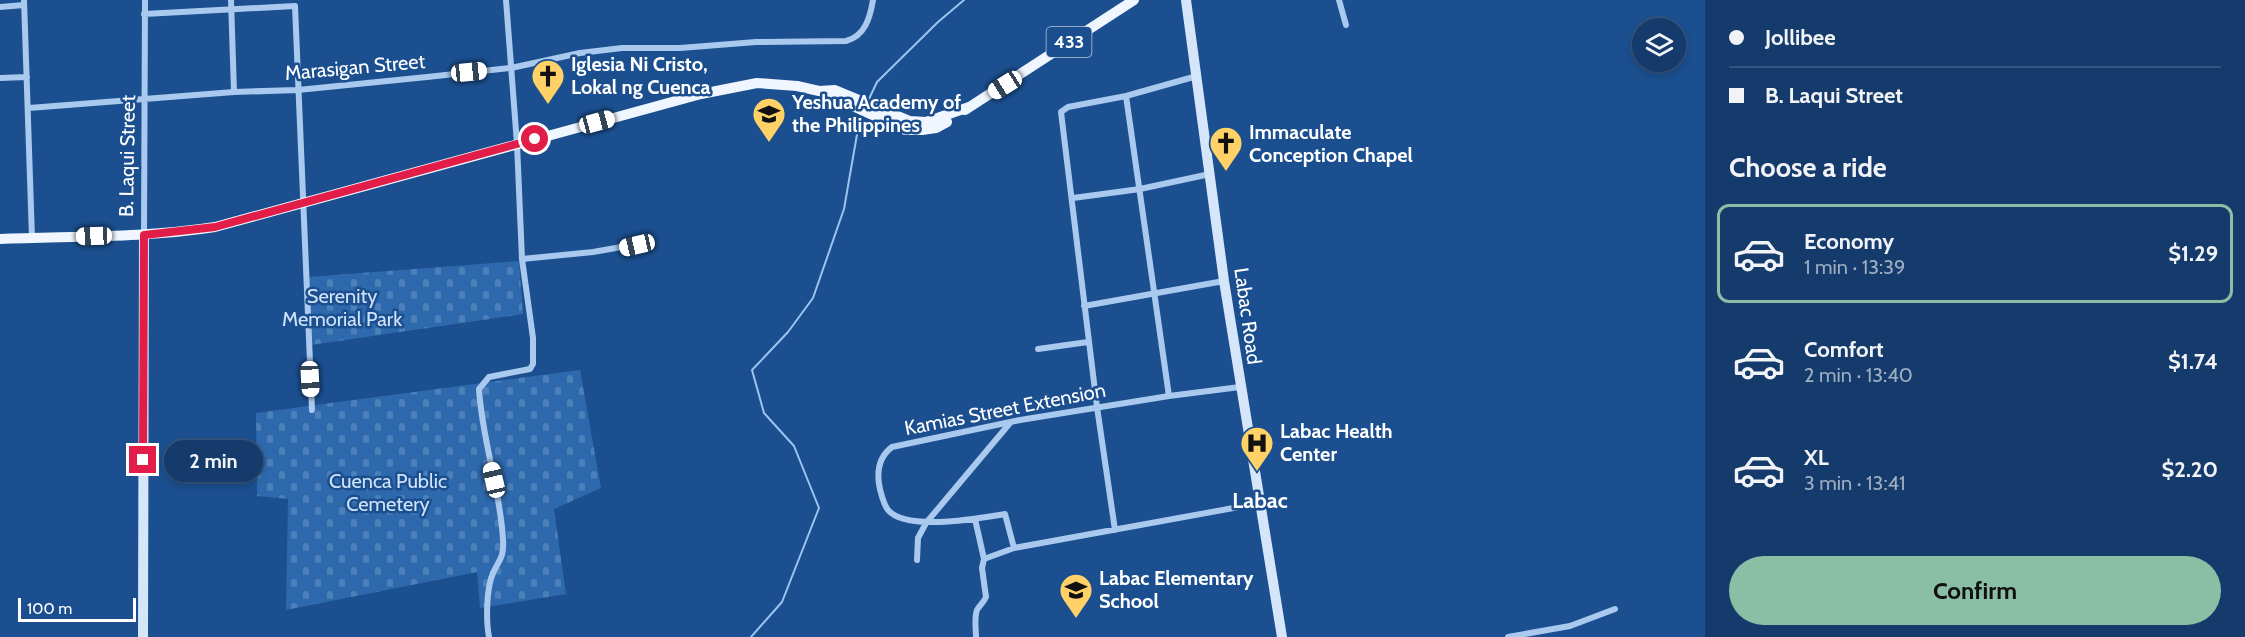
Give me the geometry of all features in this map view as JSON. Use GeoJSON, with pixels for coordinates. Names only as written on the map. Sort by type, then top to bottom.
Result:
{"type":"FeatureCollection","features":[{"type":"Feature","properties":{"kind":"main road","name":"433"},"geometry":{"type":"LineString","coordinates":[[0,239],[144,235],[215,227],[303,205],[389,178],[730,87],[778,84],[819,91],[834,94],[895,121],[926,122],[969,107],[1134,0]]}},
{"type":"Feature","properties":{"kind":"street","name":"B. Laqui Street"},"geometry":{"type":"LineString","coordinates":[[143,637],[145,0]]}},
{"type":"Feature","properties":{"kind":"street"},"geometry":{"type":"LineString","coordinates":[[231,0],[234,92]]}},
{"type":"Feature","properties":{"kind":"street"},"geometry":{"type":"LineString","coordinates":[[489,637],[487,626],[489,600],[493,574],[502,559],[503,539],[498,493],[491,468],[479,389],[489,377],[530,369],[533,364],[533,338],[522,259],[517,144],[506,0]]}},
{"type":"Feature","properties":{"kind":"street","name":"Marasigan Street"},"geometry":{"type":"LineString","coordinates":[[29,108],[234,92],[298,90],[511,68],[580,53],[622,48],[680,48],[756,42],[846,41],[856,39],[864,28],[873,0]]}},
{"type":"Feature","properties":{"kind":"street","name":"Labac Road"},"geometry":{"type":"LineString","coordinates":[[1186,0],[1224,281],[1240,387],[1262,503],[1282,637]]}},
{"type":"Feature","properties":{"kind":"street"},"geometry":{"type":"LineString","coordinates":[[1339,0],[1346,25]]}},
{"type":"Feature","properties":{"kind":"street"},"geometry":{"type":"LineString","coordinates":[[0,7],[24,3],[32,238]]}},
{"type":"Feature","properties":{"kind":"street"},"geometry":{"type":"LineString","coordinates":[[144,14],[296,6],[312,410]]}},
{"type":"Feature","properties":{"kind":"street"},"geometry":{"type":"LineString","coordinates":[[1115,530],[1097,407],[1061,112],[1068,107],[1126,96],[1197,76]]}},
{"type":"Feature","properties":{"kind":"street"},"geometry":{"type":"LineString","coordinates":[[0,78],[27,77]]}},
{"type":"Feature","properties":{"kind":"street"},"geometry":{"type":"LineString","coordinates":[[1126,96],[1168,396]]}},
{"type":"Feature","properties":{"kind":"street"},"geometry":{"type":"LineString","coordinates":[[1073,198],[1140,189],[1210,174]]}},
{"type":"Feature","properties":{"kind":"street"},"geometry":{"type":"LineString","coordinates":[[522,259],[593,252],[650,242]]}},
{"type":"Feature","properties":{"kind":"street"},"geometry":{"type":"LineString","coordinates":[[1084,306],[1224,281]]}},
{"type":"Feature","properties":{"kind":"street"},"geometry":{"type":"LineString","coordinates":[[1038,349],[1089,342]]}},
{"type":"Feature","properties":{"kind":"street","name":"Kamias Street Extension"},"geometry":{"type":"LineString","coordinates":[[1014,548],[1005,514],[926,523],[896,517],[887,510],[879,484],[880,462],[885,453],[892,447],[1010,423],[1097,407],[1240,387]]}},
{"type":"Feature","properties":{"kind":"street"},"geometry":{"type":"LineString","coordinates":[[917,560],[918,538],[926,523],[1010,423]]}},
{"type":"Feature","properties":{"kind":"street"},"geometry":{"type":"LineString","coordinates":[[984,559],[1014,548],[1262,503]]}},
{"type":"Feature","properties":{"kind":"street"},"geometry":{"type":"LineString","coordinates":[[975,519],[984,559],[982,568],[986,597],[986,601],[978,607],[976,637]]}},
{"type":"Feature","properties":{"kind":"street"},"geometry":{"type":"LineString","coordinates":[[1508,637],[1570,626],[1615,609]]}},
{"type":"Feature","properties":{"kind":"green space","name":"Serenity Memorial Park"},"geometry":{"type":"Polygon","coordinates":[[[519,261],[523,314],[311,345],[308,277],[519,261]]]}},
{"type":"Feature","properties":{"kind":"green space","name":"Cuenca Public Cemetery"},"geometry":{"type":"Polygon","coordinates":[[[580,370],[601,488],[554,509],[566,594],[480,608],[477,572],[286,610],[288,499],[257,496],[256,413],[580,370]]]}},
{"type":"Feature","properties":{"kind":"waterway"},"geometry":{"type":"LineString","coordinates":[[869,99],[877,82],[938,22],[964,0]]}},
{"type":"Feature","properties":{"kind":"waterway"},"geometry":{"type":"LineString","coordinates":[[751,637],[782,602],[819,508],[794,446],[764,413],[752,370],[788,332],[813,298],[844,209],[862,115]]}},
{"type":"Feature","properties":{"kind":"place","name":"Iglesia Ni Cristo, Lokal ng Cuenca"},"geometry":{"type":"Point","coordinates":[548,105]}},
{"type":"Feature","properties":{"kind":"place","name":"Yeshua Academy of the Philippines"},"geometry":{"type":"Point","coordinates":[769,143]}},
{"type":"Feature","properties":{"kind":"place","name":"Immaculate Conception Chapel"},"geometry":{"type":"Point","coordinates":[1226,172]}},
{"type":"Feature","properties":{"kind":"place","name":"Labac Health Center"},"geometry":{"type":"Point","coordinates":[1257,472]}},
{"type":"Feature","properties":{"kind":"place","name":"Labac Elementary School"},"geometry":{"type":"Point","coordinates":[1076,619]}},
{"type":"Feature","properties":{"kind":"district","name":"Labac"},"geometry":{"type":"Point","coordinates":[1260,500]}},
{"type":"Feature","properties":{"kind":"route"},"geometry":{"type":"LineString","coordinates":[[143,460],[144,235],[215,227],[303,205],[389,178],[535,139]]}}]}
